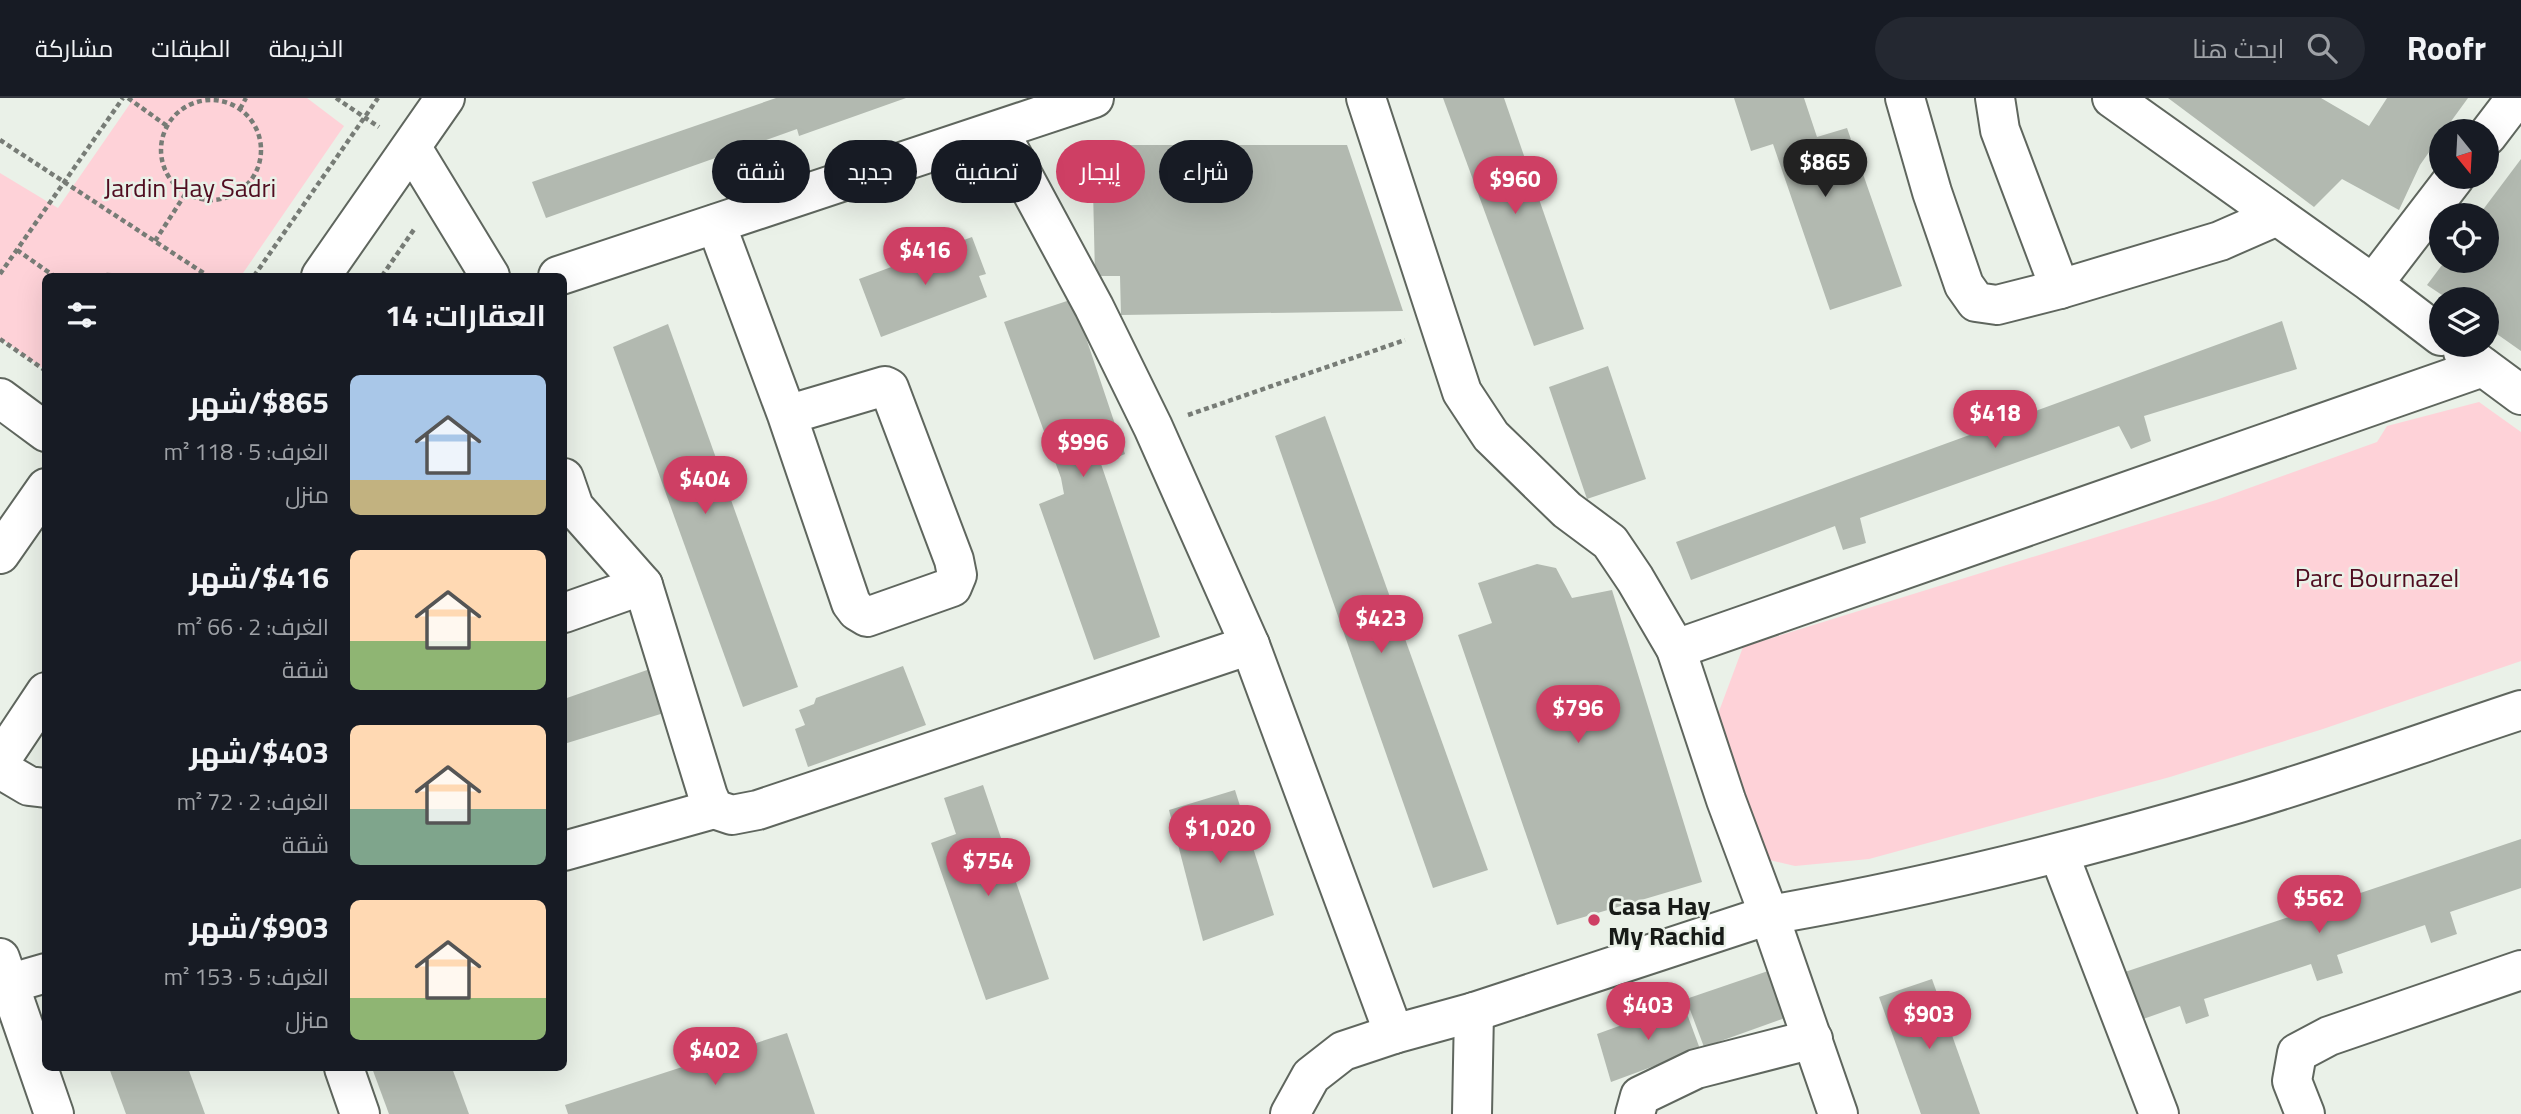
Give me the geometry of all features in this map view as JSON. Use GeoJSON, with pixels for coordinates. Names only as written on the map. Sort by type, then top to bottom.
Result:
{"type":"FeatureCollection","features":[{"type":"Feature","properties":{"kind":"street"},"geometry":{"type":"LineString","coordinates":[[323,273],[445,98]]}},
{"type":"Feature","properties":{"kind":"street"},"geometry":{"type":"LineString","coordinates":[[567,273],[1094,98]]}},
{"type":"Feature","properties":{"kind":"street"},"geometry":{"type":"LineString","coordinates":[[1366,98],[1462,392],[1490,436],[1567,510],[1610,542],[1676,649],[1726,800],[1838,1114]]}},
{"type":"Feature","properties":{"kind":"street"},"geometry":{"type":"LineString","coordinates":[[1905,98],[1959,272],[1976,302],[1997,305],[2060,289],[2220,241],[2277,216]]}},
{"type":"Feature","properties":{"kind":"street"},"geometry":{"type":"LineString","coordinates":[[1995,98],[2000,130],[2060,289]]}},
{"type":"Feature","properties":{"kind":"street"},"geometry":{"type":"LineString","coordinates":[[2112,98],[2429,327]]}},
{"type":"Feature","properties":{"kind":"street"},"geometry":{"type":"LineString","coordinates":[[2499,120],[2516,98]]}},
{"type":"Feature","properties":{"kind":"street"},"geometry":{"type":"LineString","coordinates":[[999,131],[1094,307],[1153,427],[1250,645],[1394,1034]]}},
{"type":"Feature","properties":{"kind":"street"},"geometry":{"type":"LineString","coordinates":[[412,148],[488,273]]}},
{"type":"Feature","properties":{"kind":"street"},"geometry":{"type":"LineString","coordinates":[[2373,284],[2446,189]]}},
{"type":"Feature","properties":{"kind":"street"},"geometry":{"type":"LineString","coordinates":[[716,224],[787,415],[851,603],[867,617],[952,587],[957,575],[954,560],[888,388],[885,386],[787,415]]}},
{"type":"Feature","properties":{"kind":"street"},"geometry":{"type":"LineString","coordinates":[[1676,649],[2465,357]]}},
{"type":"Feature","properties":{"kind":"street"},"geometry":{"type":"LineString","coordinates":[[2469,357],[2521,395]]}},
{"type":"Feature","properties":{"kind":"street"},"geometry":{"type":"LineString","coordinates":[[0,398],[42,429]]}},
{"type":"Feature","properties":{"kind":"street"},"geometry":{"type":"LineString","coordinates":[[567,486],[574,506],[643,585],[714,809]]}},
{"type":"Feature","properties":{"kind":"street"},"geometry":{"type":"LineString","coordinates":[[0,554],[42,494]]}},
{"type":"Feature","properties":{"kind":"street"},"geometry":{"type":"LineString","coordinates":[[567,612],[643,585]]}},
{"type":"Feature","properties":{"kind":"street"},"geometry":{"type":"LineString","coordinates":[[567,850],[714,809],[732,815],[758,810],[1250,645]]}},
{"type":"Feature","properties":{"kind":"street"},"geometry":{"type":"LineString","coordinates":[[0,761],[42,698]]}},
{"type":"Feature","properties":{"kind":"street"},"geometry":{"type":"LineString","coordinates":[[1290,1114],[1311,1076],[1343,1051],[1394,1034],[1474,1012],[1769,915],[2059,854],[2241,802],[2521,710]]}},
{"type":"Feature","properties":{"kind":"street"},"geometry":{"type":"LineString","coordinates":[[0,769],[29,786],[42,788]]}},
{"type":"Feature","properties":{"kind":"street"},"geometry":{"type":"LineString","coordinates":[[2059,854],[2160,1114]]}},
{"type":"Feature","properties":{"kind":"street"},"geometry":{"type":"LineString","coordinates":[[2305,1114],[2292,1081],[2297,1053],[2329,1036],[2521,970]]}},
{"type":"Feature","properties":{"kind":"street"},"geometry":{"type":"LineString","coordinates":[[42,973],[4,971],[54,1114]]}},
{"type":"Feature","properties":{"kind":"street"},"geometry":{"type":"LineString","coordinates":[[1472,1114],[1474,1012]]}},
{"type":"Feature","properties":{"kind":"street"},"geometry":{"type":"LineString","coordinates":[[1634,1114],[1640,1096],[1696,1069],[1813,1039]]}},
{"type":"Feature","properties":{"kind":"street"},"geometry":{"type":"LineString","coordinates":[[345,1071],[360,1114]]}},
{"type":"Feature","properties":{"kind":"path"},"geometry":{"type":"LineString","coordinates":[[0,274],[126,98],[167,126]]}},
{"type":"Feature","properties":{"kind":"path"},"geometry":{"type":"LineString","coordinates":[[240,109],[246,98]]}},
{"type":"Feature","properties":{"kind":"path"},"geometry":{"type":"LineString","coordinates":[[336,98],[365,117]]}},
{"type":"Feature","properties":{"kind":"path"},"geometry":{"type":"LineString","coordinates":[[256,273],[378,98]]}},
{"type":"Feature","properties":{"kind":"path"},"geometry":{"type":"LineString","coordinates":[[220,100],[240,109],[252,121],[260,136],[262,153],[258,170],[249,184],[235,195],[219,201],[201,200],[186,194],[174,184],[165,171],[161,156],[167,126],[181,111],[200,101],[220,100]]}},
{"type":"Feature","properties":{"kind":"path"},"geometry":{"type":"LineString","coordinates":[[0,140],[203,273]]}},
{"type":"Feature","properties":{"kind":"path"},"geometry":{"type":"LineString","coordinates":[[384,273],[440,192]]}},
{"type":"Feature","properties":{"kind":"path"},"geometry":{"type":"LineString","coordinates":[[155,241],[186,194]]}},
{"type":"Feature","properties":{"kind":"path"},"geometry":{"type":"LineString","coordinates":[[17,250],[50,273]]}},
{"type":"Feature","properties":{"kind":"path"},"geometry":{"type":"LineString","coordinates":[[1153,427],[1442,327]]}},
{"type":"Feature","properties":{"kind":"path"},"geometry":{"type":"LineString","coordinates":[[0,339],[42,368]]}},
{"type":"Feature","properties":{"kind":"green space","name":"Jardin Hay Sadri"},"geometry":{"type":"Polygon","coordinates":[[[134,98],[307,98],[344,126],[243,273],[42,273],[42,368],[0,338],[0,173],[58,208],[134,98]]]}},
{"type":"Feature","properties":{"kind":"green space","name":"Parc Bournazel"},"geometry":{"type":"Polygon","coordinates":[[[2479,402],[2521,432],[2521,661],[2323,729],[2170,777],[1869,859],[1795,866],[1756,857],[1715,722],[1743,647],[2216,500],[2377,442],[2387,426],[2479,402]]]}},
{"type":"Feature","properties":{"kind":"building"},"geometry":{"type":"Polygon","coordinates":[[[776,98],[906,98],[799,136],[797,129],[766,140],[712,140],[712,159],[546,218],[532,182],[776,98]]]}},
{"type":"Feature","properties":{"kind":"building"},"geometry":{"type":"Polygon","coordinates":[[[1443,98],[1504,98],[1584,329],[1534,346],[1443,98]]]}},
{"type":"Feature","properties":{"kind":"building"},"geometry":{"type":"Polygon","coordinates":[[[1734,98],[1804,98],[1817,137],[1847,128],[1902,286],[1830,310],[1773,144],[1751,151],[1734,98]]]}},
{"type":"Feature","properties":{"kind":"building"},"geometry":{"type":"Polygon","coordinates":[[[2168,98],[2321,98],[2369,126],[2387,98],[2468,98],[2453,119],[2429,119],[2429,152],[2399,210],[2342,179],[2314,207],[2168,98]]]}},
{"type":"Feature","properties":{"kind":"building"},"geometry":{"type":"Polygon","coordinates":[[[1145,145],[1159,145],[1159,203],[1253,203],[1253,145],[1347,145],[1403,311],[1121,315],[1120,276],[1095,276],[1093,203],[1145,203],[1145,145]]]}},
{"type":"Feature","properties":{"kind":"building"},"geometry":{"type":"Polygon","coordinates":[[[2521,159],[2521,351],[2499,335],[2499,287],[2427,285],[2436,273],[2499,273],[2499,203],[2488,203],[2521,159]]]}},
{"type":"Feature","properties":{"kind":"building"},"geometry":{"type":"Polygon","coordinates":[[[972,237],[986,274],[979,276],[987,297],[881,337],[859,279],[972,237]]]}},
{"type":"Feature","properties":{"kind":"building"},"geometry":{"type":"Polygon","coordinates":[[[1073,299],[1125,454],[1101,464],[1160,637],[1094,660],[1039,504],[1064,494],[1061,478],[1004,322],[1073,299]]]}},
{"type":"Feature","properties":{"kind":"building"},"geometry":{"type":"Polygon","coordinates":[[[2282,321],[2297,369],[2144,416],[2151,441],[2131,449],[2119,426],[1860,518],[1866,543],[1843,550],[1835,526],[1691,580],[1676,542],[2282,321]]]}},
{"type":"Feature","properties":{"kind":"building"},"geometry":{"type":"Polygon","coordinates":[[[668,324],[798,687],[743,707],[613,347],[668,324]]]}},
{"type":"Feature","properties":{"kind":"building"},"geometry":{"type":"Polygon","coordinates":[[[1608,366],[1646,479],[1587,499],[1549,387],[1608,366]]]}},
{"type":"Feature","properties":{"kind":"building"},"geometry":{"type":"Polygon","coordinates":[[[1325,416],[1488,870],[1433,888],[1275,436],[1325,416]]]}},
{"type":"Feature","properties":{"kind":"building"},"geometry":{"type":"Polygon","coordinates":[[[1537,564],[1556,568],[1572,598],[1612,590],[1702,882],[1557,925],[1458,635],[1492,623],[1478,583],[1537,564]]]}},
{"type":"Feature","properties":{"kind":"building"},"geometry":{"type":"Polygon","coordinates":[[[903,666],[926,725],[808,767],[795,729],[805,725],[799,710],[814,704],[816,698],[903,666]]]}},
{"type":"Feature","properties":{"kind":"building"},"geometry":{"type":"Polygon","coordinates":[[[650,669],[667,712],[567,743],[567,698],[650,669]]]}},
{"type":"Feature","properties":{"kind":"building"},"geometry":{"type":"Polygon","coordinates":[[[983,785],[1049,979],[986,1000],[931,843],[956,834],[944,798],[983,785]]]}},
{"type":"Feature","properties":{"kind":"building"},"geometry":{"type":"Polygon","coordinates":[[[1235,790],[1274,915],[1203,941],[1169,810],[1235,790]]]}},
{"type":"Feature","properties":{"kind":"building"},"geometry":{"type":"Polygon","coordinates":[[[2521,839],[2521,888],[2450,912],[2457,934],[2431,943],[2425,925],[2337,955],[2343,973],[2317,981],[2311,964],[2204,999],[2209,1016],[2186,1024],[2180,1006],[2129,1024],[2113,976],[2521,839]]]}},
{"type":"Feature","properties":{"kind":"building"},"geometry":{"type":"Polygon","coordinates":[[[1771,970],[1793,1015],[1704,1047],[1686,999],[1771,970]]]}},
{"type":"Feature","properties":{"kind":"building"},"geometry":{"type":"Polygon","coordinates":[[[1932,979],[1980,1114],[1921,1114],[1879,997],[1932,979]]]}},
{"type":"Feature","properties":{"kind":"building"},"geometry":{"type":"Polygon","coordinates":[[[1683,1003],[1700,1049],[1611,1082],[1597,1034],[1683,1003]]]}},
{"type":"Feature","properties":{"kind":"building"},"geometry":{"type":"Polygon","coordinates":[[[787,1033],[815,1114],[568,1114],[565,1105],[787,1033]]]}},
{"type":"Feature","properties":{"kind":"building"},"geometry":{"type":"Polygon","coordinates":[[[110,1071],[189,1071],[205,1114],[126,1114],[110,1071]]]}},
{"type":"Feature","properties":{"kind":"building"},"geometry":{"type":"Polygon","coordinates":[[[373,1071],[453,1071],[469,1114],[389,1114],[373,1071]]]}},
{"type":"Feature","properties":{"kind":"place","name":"Casa Hay My Rachid"},"geometry":{"type":"Point","coordinates":[1594,920]}}]}
